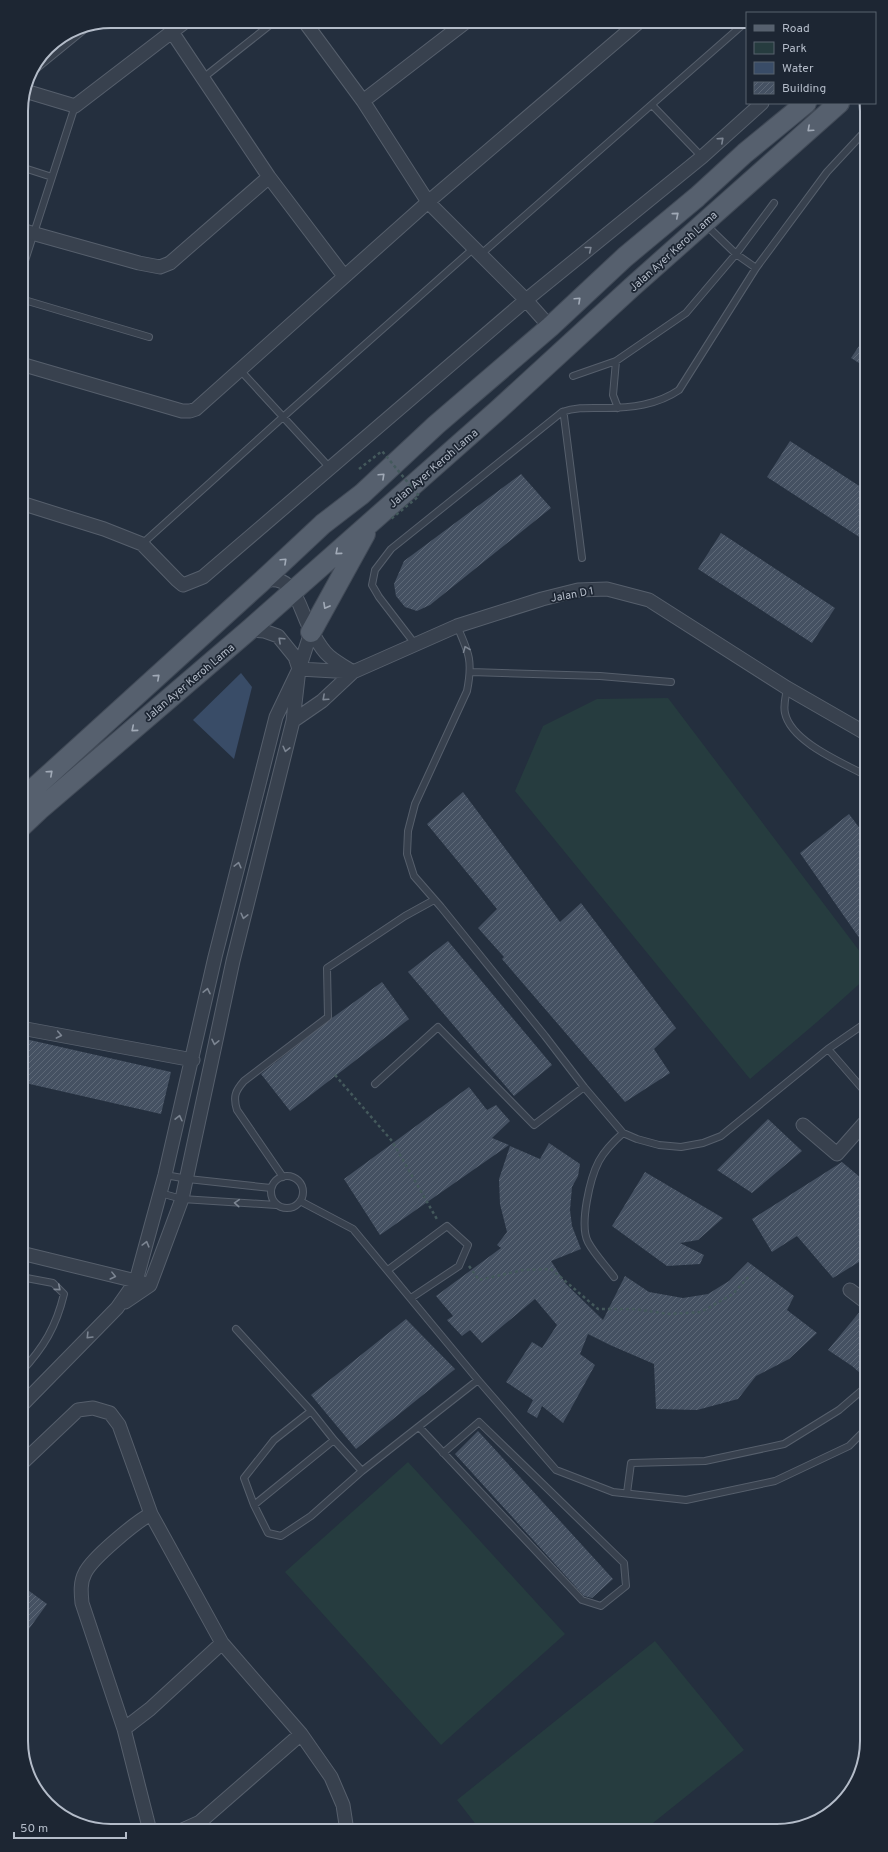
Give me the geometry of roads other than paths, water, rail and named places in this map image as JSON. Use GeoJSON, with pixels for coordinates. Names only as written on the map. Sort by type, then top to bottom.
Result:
{"type":"FeatureCollection","features":[{"type":"Feature","properties":{"kind":"main road"},"geometry":{"type":"LineString","coordinates":[[28,794],[323,524],[362,494],[436,425],[550,327],[624,257],[697,197],[745,153],[805,104]]}},
{"type":"Feature","properties":{"kind":"main road","name":"Jalan Ayer Keroh Lama"},"geometry":{"type":"LineString","coordinates":[[28,820],[249,630],[498,410],[838,104]]}},
{"type":"Feature","properties":{"kind":"main road"},"geometry":{"type":"LineString","coordinates":[[550,327],[570,330],[584,322],[604,302],[632,288]]}},
{"type":"Feature","properties":{"kind":"main road"},"geometry":{"type":"LineString","coordinates":[[498,410],[504,394],[542,358],[548,346],[550,327]]}},
{"type":"Feature","properties":{"kind":"main road"},"geometry":{"type":"LineString","coordinates":[[311,632],[371,522]]}},
{"type":"Feature","properties":{"kind":"street"},"geometry":{"type":"LineString","coordinates":[[30,93],[75,106],[177,28]]}},
{"type":"Feature","properties":{"kind":"street"},"geometry":{"type":"LineString","coordinates":[[309,28],[363,101],[428,202],[526,300],[550,327]]}},
{"type":"Feature","properties":{"kind":"street"},"geometry":{"type":"LineString","coordinates":[[363,101],[458,28]]}},
{"type":"Feature","properties":{"kind":"street"},"geometry":{"type":"LineString","coordinates":[[28,366],[167,406],[190,411],[201,405],[428,202],[632,28]]}},
{"type":"Feature","properties":{"kind":"street"},"geometry":{"type":"LineString","coordinates":[[172,32],[269,177],[344,276]]}},
{"type":"Feature","properties":{"kind":"street"},"geometry":{"type":"LineString","coordinates":[[28,505],[104,529],[142,544],[183,585],[203,578],[526,300],[702,157],[761,104]]}},
{"type":"Feature","properties":{"kind":"street"},"geometry":{"type":"LineString","coordinates":[[28,232],[139,264],[160,267],[170,263],[269,177]]}},
{"type":"Feature","properties":{"kind":"street"},"geometry":{"type":"LineString","coordinates":[[261,582],[272,578],[282,582],[293,590],[311,632],[328,656],[353,672],[322,701],[293,721]]}},
{"type":"Feature","properties":{"kind":"street","name":"Jalan D 1"},"geometry":{"type":"LineString","coordinates":[[300,669],[353,672],[456,626],[542,599],[578,590],[607,589],[649,600],[788,688],[860,730]]}},
{"type":"Feature","properties":{"kind":"street"},"geometry":{"type":"LineString","coordinates":[[28,1399],[116,1308],[136,1282],[165,1175],[215,957],[276,717],[300,669],[295,657],[278,636],[264,631],[249,630]]}},
{"type":"Feature","properties":{"kind":"street"},"geometry":{"type":"LineString","coordinates":[[116,1308],[150,1285],[188,1179],[233,961],[293,721],[300,669],[311,632]]}},
{"type":"Feature","properties":{"kind":"street"},"geometry":{"type":"LineString","coordinates":[[28,1029],[192,1060]]}},
{"type":"Feature","properties":{"kind":"street"},"geometry":{"type":"LineString","coordinates":[[803,1125],[837,1154],[860,1128]]}},
{"type":"Feature","properties":{"kind":"street"},"geometry":{"type":"LineString","coordinates":[[28,1255],[150,1285]]}},
{"type":"Feature","properties":{"kind":"street"},"geometry":{"type":"LineString","coordinates":[[850,1290],[860,1298]]}},
{"type":"Feature","properties":{"kind":"street"},"geometry":{"type":"LineString","coordinates":[[28,1457],[78,1410],[93,1408],[110,1413],[119,1425],[151,1514],[222,1643],[301,1734],[332,1777],[343,1804],[346,1824]]}},
{"type":"Feature","properties":{"kind":"street"},"geometry":{"type":"LineString","coordinates":[[148,1824],[124,1729],[82,1603],[81,1587],[85,1572],[94,1561],[139,1520],[151,1514]]}},
{"type":"Feature","properties":{"kind":"street"},"geometry":{"type":"LineString","coordinates":[[124,1729],[150,1709],[222,1643]]}},
{"type":"Feature","properties":{"kind":"street"},"geometry":{"type":"LineString","coordinates":[[196,1824],[200,1822],[301,1734]]}},
{"type":"Feature","properties":{"kind":"lane"},"geometry":{"type":"LineString","coordinates":[[203,78],[266,28]]}},
{"type":"Feature","properties":{"kind":"lane"},"geometry":{"type":"LineString","coordinates":[[142,544],[283,417],[652,105],[739,28]]}},
{"type":"Feature","properties":{"kind":"lane"},"geometry":{"type":"LineString","coordinates":[[44,63],[79,34]]}},
{"type":"Feature","properties":{"kind":"lane"},"geometry":{"type":"LineString","coordinates":[[652,105],[702,157]]}},
{"type":"Feature","properties":{"kind":"lane"},"geometry":{"type":"LineString","coordinates":[[28,252],[75,106]]}},
{"type":"Feature","properties":{"kind":"lane"},"geometry":{"type":"LineString","coordinates":[[415,644],[379,597],[372,585],[374,570],[391,549],[562,412],[572,408],[618,408],[642,405],[667,398],[679,390],[756,268],[827,172],[860,137]]}},
{"type":"Feature","properties":{"kind":"lane"},"geometry":{"type":"LineString","coordinates":[[28,169],[52,177]]}},
{"type":"Feature","properties":{"kind":"lane"},"geometry":{"type":"LineString","coordinates":[[573,376],[616,361],[686,313],[736,254],[774,203]]}},
{"type":"Feature","properties":{"kind":"lane"},"geometry":{"type":"LineString","coordinates":[[704,224],[736,254],[756,268]]}},
{"type":"Feature","properties":{"kind":"lane"},"geometry":{"type":"LineString","coordinates":[[28,301],[149,337]]}},
{"type":"Feature","properties":{"kind":"lane"},"geometry":{"type":"LineString","coordinates":[[616,361],[613,395],[618,408]]}},
{"type":"Feature","properties":{"kind":"lane"},"geometry":{"type":"LineString","coordinates":[[240,370],[330,468]]}},
{"type":"Feature","properties":{"kind":"lane"},"geometry":{"type":"LineString","coordinates":[[562,412],[564,416],[582,558]]}},
{"type":"Feature","properties":{"kind":"lane"},"geometry":{"type":"LineString","coordinates":[[456,626],[469,653],[471,672],[467,691],[415,804],[408,831],[407,854],[414,876],[540,1030],[584,1087],[623,1133],[659,1146],[681,1147],[703,1143],[721,1136],[828,1049],[860,1027]]}},
{"type":"Feature","properties":{"kind":"lane"},"geometry":{"type":"LineString","coordinates":[[471,672],[600,676],[670,682]]}},
{"type":"Feature","properties":{"kind":"lane"},"geometry":{"type":"LineString","coordinates":[[788,688],[784,712],[788,723],[797,733],[815,747],[860,772]]}},
{"type":"Feature","properties":{"kind":"lane"},"geometry":{"type":"LineString","coordinates":[[283,1176],[237,1110],[234,1102],[236,1090],[244,1081],[328,1017],[327,968],[405,916],[434,900]]}},
{"type":"Feature","properties":{"kind":"lane"},"geometry":{"type":"LineString","coordinates":[[375,1084],[438,1027],[534,1125],[584,1087]]}},
{"type":"Feature","properties":{"kind":"lane"},"geometry":{"type":"LineString","coordinates":[[828,1049],[860,1086]]}},
{"type":"Feature","properties":{"kind":"lane"},"geometry":{"type":"LineString","coordinates":[[614,1277],[588,1241],[584,1219],[598,1162],[609,1146],[623,1133]]}},
{"type":"Feature","properties":{"kind":"lane"},"geometry":{"type":"LineString","coordinates":[[165,1175],[270,1188]]}},
{"type":"Feature","properties":{"kind":"lane"},"geometry":{"type":"LineString","coordinates":[[160,1193],[182,1199],[276,1205],[284,1209],[294,1207],[300,1201],[303,1194],[302,1186],[297,1180],[291,1177],[283,1176],[275,1181],[270,1188],[271,1198],[276,1205]]}},
{"type":"Feature","properties":{"kind":"lane"},"geometry":{"type":"LineString","coordinates":[[300,1201],[353,1229],[478,1380],[556,1470],[613,1492],[686,1500],[775,1481],[849,1446],[860,1435]]}},
{"type":"Feature","properties":{"kind":"lane"},"geometry":{"type":"LineString","coordinates":[[388,1270],[447,1226],[468,1245],[459,1266],[411,1298]]}},
{"type":"Feature","properties":{"kind":"lane"},"geometry":{"type":"LineString","coordinates":[[28,1278],[53,1283],[64,1294],[59,1316],[39,1352],[28,1364]]}},
{"type":"Feature","properties":{"kind":"lane"},"geometry":{"type":"LineString","coordinates":[[236,1329],[311,1411],[334,1440],[362,1471]]}},
{"type":"Feature","properties":{"kind":"lane"},"geometry":{"type":"LineString","coordinates":[[311,1411],[274,1440],[244,1478],[254,1505],[268,1533],[281,1536],[311,1516],[362,1471],[420,1428],[478,1380]]}},
{"type":"Feature","properties":{"kind":"lane"},"geometry":{"type":"LineString","coordinates":[[628,1493],[631,1463],[704,1461],[784,1444],[839,1410],[860,1392]]}},
{"type":"Feature","properties":{"kind":"lane"},"geometry":{"type":"LineString","coordinates":[[420,1428],[443,1453],[582,1600],[602,1606],[626,1586],[624,1563],[479,1422],[443,1453]]}},
{"type":"Feature","properties":{"kind":"lane"},"geometry":{"type":"LineString","coordinates":[[254,1505],[334,1440]]}},
{"type":"Feature","properties":{"kind":"water"},"geometry":{"type":"Polygon","coordinates":[[[241,673],[252,687],[234,759],[193,720],[241,673]]]}}]}
